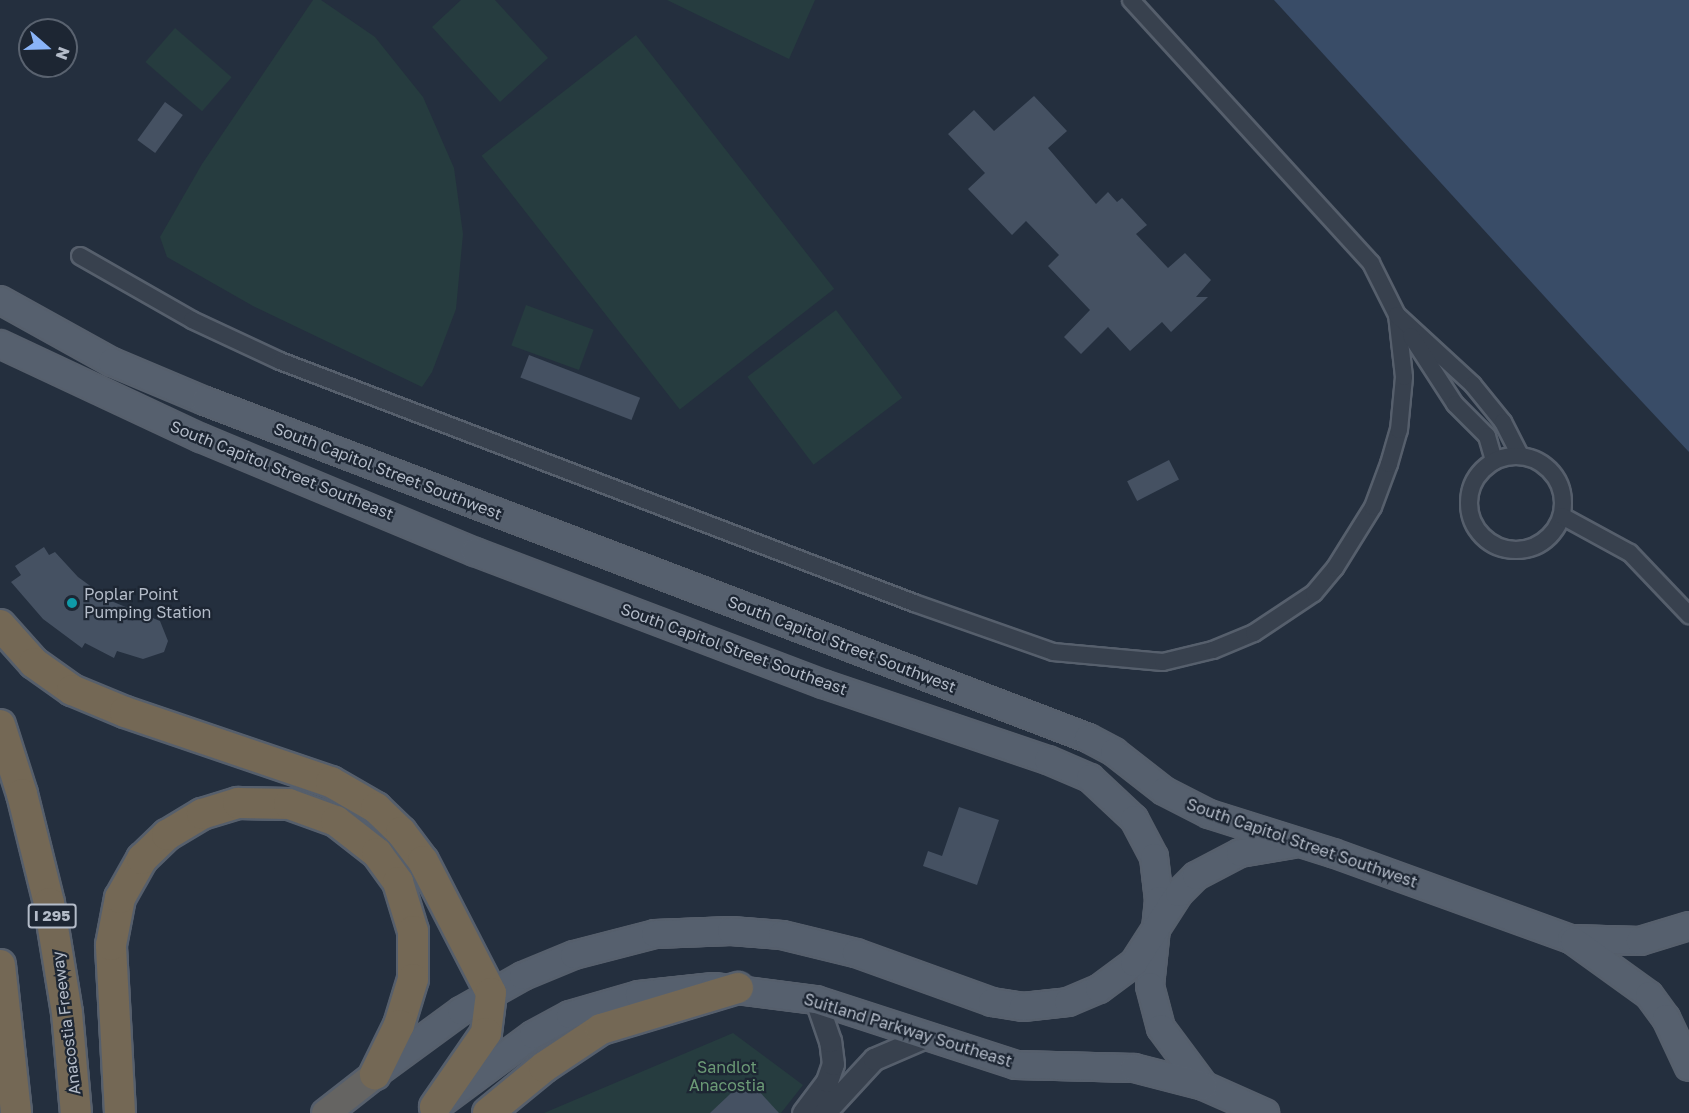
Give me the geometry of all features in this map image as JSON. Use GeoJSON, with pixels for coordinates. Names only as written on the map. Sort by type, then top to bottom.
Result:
{"type":"FeatureCollection","features":[{"type":"Feature","properties":{"kind":"highway"},"geometry":{"type":"LineString","coordinates":[[0,625],[34,663],[72,690],[125,712],[316,776],[376,808],[401,831],[423,861],[491,993],[486,1033],[431,1110]]}},
{"type":"Feature","properties":{"kind":"highway","name":"Anacostia Freeway"},"geometry":{"type":"LineString","coordinates":[[0,725],[25,803],[49,903],[65,994],[76,1113]]}},
{"type":"Feature","properties":{"kind":"highway"},"geometry":{"type":"LineString","coordinates":[[120,1113],[111,945],[120,898],[142,859],[167,835],[202,814],[238,803],[290,804],[336,821],[377,853],[398,882],[413,931],[413,979],[399,1025],[375,1074],[325,1113]]}},
{"type":"Feature","properties":{"kind":"highway"},"geometry":{"type":"LineString","coordinates":[[0,965],[16,1113]]}},
{"type":"Feature","properties":{"kind":"highway"},"geometry":{"type":"LineString","coordinates":[[488,1113],[544,1067],[601,1029],[738,988]]}},
{"type":"Feature","properties":{"kind":"main road","name":"South Capitol Street Southwest"},"geometry":{"type":"LineString","coordinates":[[0,300],[61,337],[147,378],[1088,738],[1193,807],[1302,843],[1571,939],[1641,941],[1689,926]]}},
{"type":"Feature","properties":{"kind":"main road","name":"South Capitol Street Southeast"},"geometry":{"type":"LineString","coordinates":[[0,344],[168,423],[475,552],[823,684],[1078,771],[1115,797],[1150,846],[1159,883],[1150,972],[1156,1015],[1176,1054],[1204,1086],[1264,1113]]}},
{"type":"Feature","properties":{"kind":"main road"},"geometry":{"type":"LineString","coordinates":[[375,1074],[491,993],[550,964],[631,938],[731,931],[782,935],[832,946],[992,1002],[1040,1007],[1068,1002],[1106,985],[1134,963],[1155,936],[1179,893],[1210,866],[1255,849],[1302,843]]}},
{"type":"Feature","properties":{"kind":"main road"},"geometry":{"type":"LineString","coordinates":[[1571,939],[1649,995],[1666,1018],[1689,1067]]}},
{"type":"Feature","properties":{"kind":"main road","name":"Suitland Parkway Southeast"},"geometry":{"type":"LineString","coordinates":[[431,1110],[533,1035],[570,1015],[660,991],[738,988],[816,1000],[923,1038],[1016,1065],[1134,1068],[1204,1086]]}},
{"type":"Feature","properties":{"kind":"street"},"geometry":{"type":"LineString","coordinates":[[1131,0],[1371,263],[1397,315],[1455,404],[1487,436],[1494,461]]}},
{"type":"Feature","properties":{"kind":"street"},"geometry":{"type":"LineString","coordinates":[[80,256],[192,320],[280,361],[914,603],[1053,652],[1163,663],[1254,633],[1314,592],[1357,538],[1373,507],[1399,430],[1404,377],[1397,315]]}},
{"type":"Feature","properties":{"kind":"street"},"geometry":{"type":"LineString","coordinates":[[1397,315],[1473,386],[1503,422],[1520,455]]}},
{"type":"Feature","properties":{"kind":"street"},"geometry":{"type":"LineString","coordinates":[[1520,455],[1537,459],[1560,483],[1562,516],[1546,540],[1520,551],[1505,549],[1481,535],[1471,515],[1470,495],[1482,469],[1494,461],[1520,455]]}},
{"type":"Feature","properties":{"kind":"street"},"geometry":{"type":"LineString","coordinates":[[1562,516],[1630,553],[1689,615]]}},
{"type":"Feature","properties":{"kind":"street"},"geometry":{"type":"LineString","coordinates":[[803,1113],[827,1081],[833,1064],[830,1041],[816,1000]]}},
{"type":"Feature","properties":{"kind":"street"},"geometry":{"type":"LineString","coordinates":[[824,1113],[874,1059],[923,1038]]}},
{"type":"Feature","properties":{"kind":"green space"},"geometry":{"type":"Polygon","coordinates":[[[313,0],[321,0],[375,37],[423,97],[454,168],[463,234],[456,309],[432,372],[422,387],[253,306],[167,257],[160,237],[202,164],[313,0]]]}},
{"type":"Feature","properties":{"kind":"green space"},"geometry":{"type":"Polygon","coordinates":[[[461,0],[495,0],[548,58],[500,102],[432,27],[461,0]]]}},
{"type":"Feature","properties":{"kind":"green space"},"geometry":{"type":"Polygon","coordinates":[[[667,0],[815,0],[789,59],[667,0]]]}},
{"type":"Feature","properties":{"kind":"green space"},"geometry":{"type":"Polygon","coordinates":[[[175,28],[232,77],[202,111],[145,62],[175,28]]]}},
{"type":"Feature","properties":{"kind":"green space"},"geometry":{"type":"Polygon","coordinates":[[[636,35],[834,289],[680,409],[482,156],[636,35]]]}},
{"type":"Feature","properties":{"kind":"green space"},"geometry":{"type":"Polygon","coordinates":[[[526,305],[594,330],[579,370],[511,345],[526,305]]]}},
{"type":"Feature","properties":{"kind":"green space"},"geometry":{"type":"Polygon","coordinates":[[[836,310],[902,398],[814,465],[747,377],[836,310]]]}},
{"type":"Feature","properties":{"kind":"green space","name":"Sandlot Anacostia"},"geometry":{"type":"Polygon","coordinates":[[[733,1033],[803,1085],[781,1113],[544,1113],[733,1033]]]}},
{"type":"Feature","properties":{"kind":"water"},"geometry":{"type":"Polygon","coordinates":[[[1274,0],[1689,0],[1689,452],[1587,343],[1274,0]]]}},
{"type":"Feature","properties":{"kind":"building"},"geometry":{"type":"Polygon","coordinates":[[[1034,96],[1067,131],[1048,148],[1096,204],[1108,192],[1117,202],[1122,198],[1147,225],[1136,234],[1168,268],[1185,253],[1211,280],[1196,297],[1208,297],[1171,332],[1162,322],[1130,351],[1108,327],[1081,354],[1064,337],[1090,310],[1048,266],[1059,255],[1026,221],[1012,235],[968,189],[985,173],[948,134],[974,110],[994,131],[1034,96]]]}},
{"type":"Feature","properties":{"kind":"building"},"geometry":{"type":"Polygon","coordinates":[[[165,102],[183,115],[155,153],[137,140],[165,102]]]}},
{"type":"Feature","properties":{"kind":"building"},"geometry":{"type":"Polygon","coordinates":[[[529,355],[640,398],[631,420],[520,377],[529,355]]]}},
{"type":"Feature","properties":{"kind":"building"},"geometry":{"type":"Polygon","coordinates":[[[1169,460],[1179,480],[1137,501],[1127,481],[1169,460]]]}},
{"type":"Feature","properties":{"kind":"building","name":"Poplar Point Pumping Station"},"geometry":{"type":"Polygon","coordinates":[[[44,547],[49,555],[55,552],[78,577],[111,601],[160,621],[168,641],[164,652],[143,659],[117,651],[114,658],[85,643],[82,648],[43,619],[11,582],[21,575],[15,566],[44,547]]]}},
{"type":"Feature","properties":{"kind":"building"},"geometry":{"type":"Polygon","coordinates":[[[959,807],[999,820],[977,885],[923,866],[928,851],[942,856],[959,807]]]}},
{"type":"Feature","properties":{"kind":"building"},"geometry":{"type":"Polygon","coordinates":[[[747,1078],[779,1113],[710,1113],[747,1078]]]}},
{"type":"Feature","properties":{"kind":"place","name":"Poplar Point Pumping Station"},"geometry":{"type":"Point","coordinates":[72,603]}}]}
